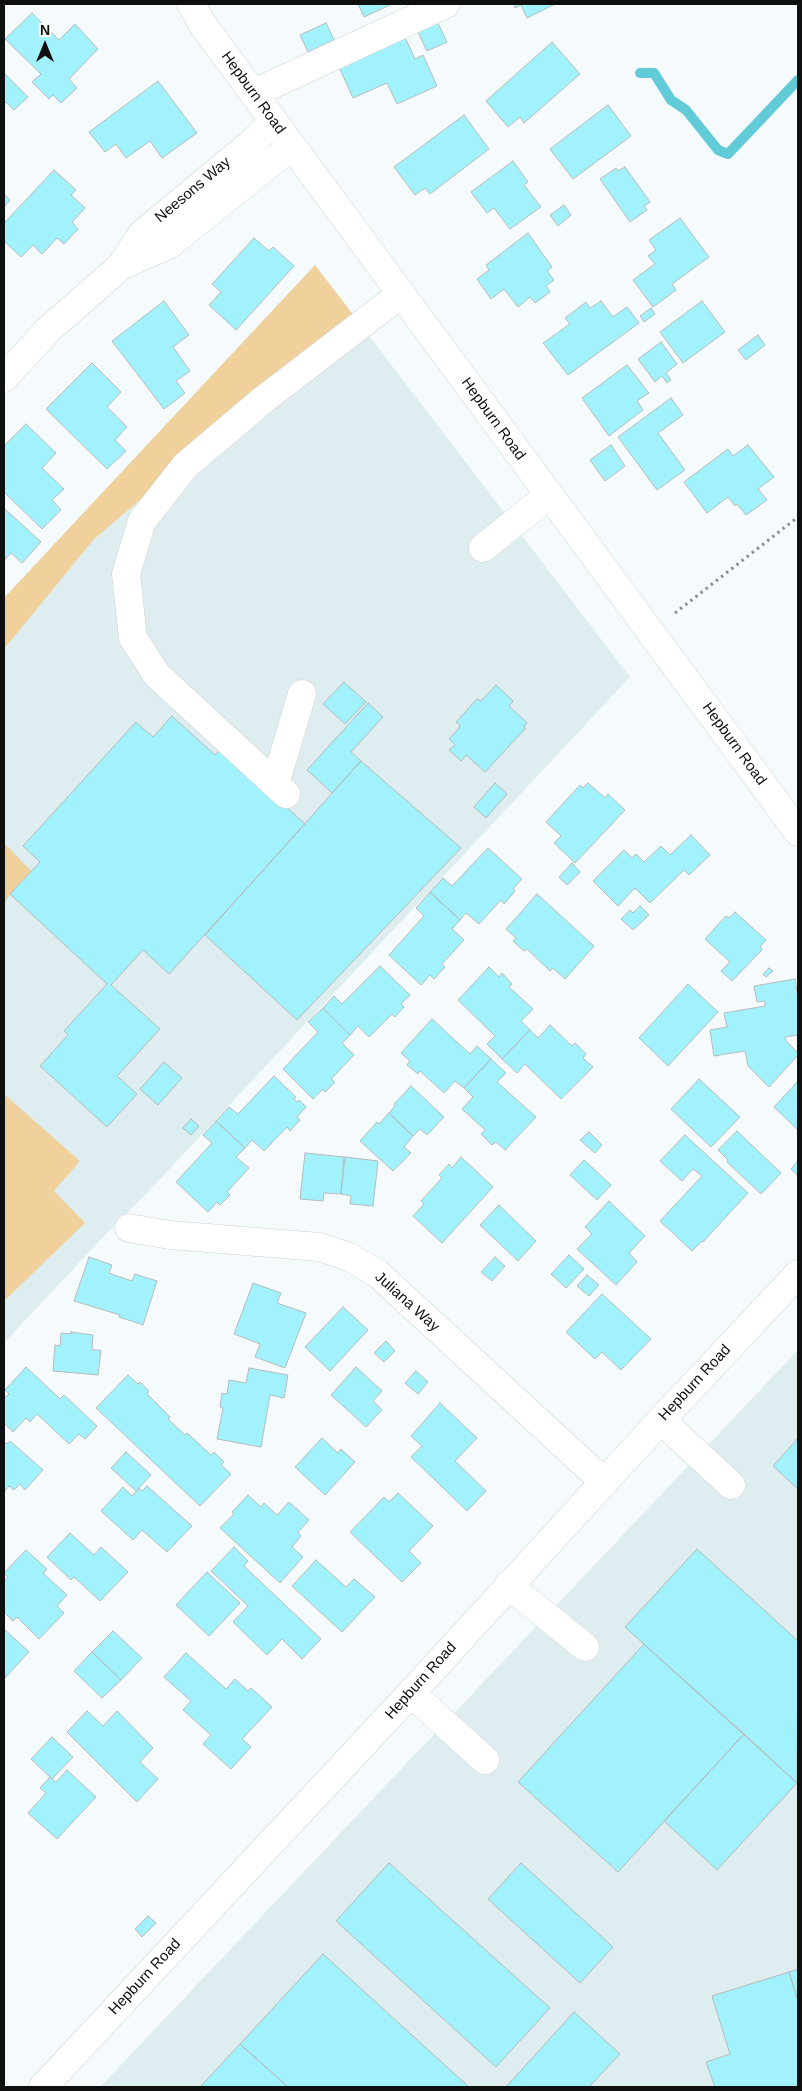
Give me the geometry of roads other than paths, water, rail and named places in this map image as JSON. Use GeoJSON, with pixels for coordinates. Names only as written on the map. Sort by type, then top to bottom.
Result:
{"type":"FeatureCollection","features":[{"type":"Feature","properties":{"kind":"street","name":"Hepburn Road"},"geometry":{"type":"LineString","coordinates":[[191,4],[203,26],[254,92],[274,122],[798,832]]}},
{"type":"Feature","properties":{"kind":"street"},"geometry":{"type":"LineString","coordinates":[[254,92],[446,4]]}},
{"type":"Feature","properties":{"kind":"street","name":"Neesons Way"},"geometry":{"type":"LineString","coordinates":[[4,378],[48,330],[121,266],[142,234],[254,141],[274,122]]}},
{"type":"Feature","properties":{"kind":"street","name":"Neesons Way"},"geometry":{"type":"LineString","coordinates":[[121,266],[170,244],[292,146]]}},
{"type":"Feature","properties":{"kind":"street"},"geometry":{"type":"LineString","coordinates":[[302,694],[280,789],[157,676],[133,638],[126,574],[142,521],[186,464],[263,400],[401,294]]}},
{"type":"Feature","properties":{"kind":"street"},"geometry":{"type":"LineString","coordinates":[[484,548],[549,494]]}},
{"type":"Feature","properties":{"kind":"street","name":"Juliana Way"},"geometry":{"type":"LineString","coordinates":[[130,1228],[170,1235],[319,1246],[347,1256],[377,1273],[604,1482]]}},
{"type":"Feature","properties":{"kind":"street","name":"Hepburn Road"},"geometry":{"type":"LineString","coordinates":[[43,2087],[412,1692],[508,1585],[798,1274]]}},
{"type":"Feature","properties":{"kind":"street"},"geometry":{"type":"LineString","coordinates":[[661,1420],[731,1485]]}},
{"type":"Feature","properties":{"kind":"street"},"geometry":{"type":"LineString","coordinates":[[508,1585],[585,1648]]}},
{"type":"Feature","properties":{"kind":"street"},"geometry":{"type":"LineString","coordinates":[[412,1692],[485,1760]]}},
{"type":"Feature","properties":{"kind":"waterway"},"geometry":{"type":"LineString","coordinates":[[640,73],[654,73],[671,100],[686,110],[718,150],[728,154],[798,80]]}}]}
